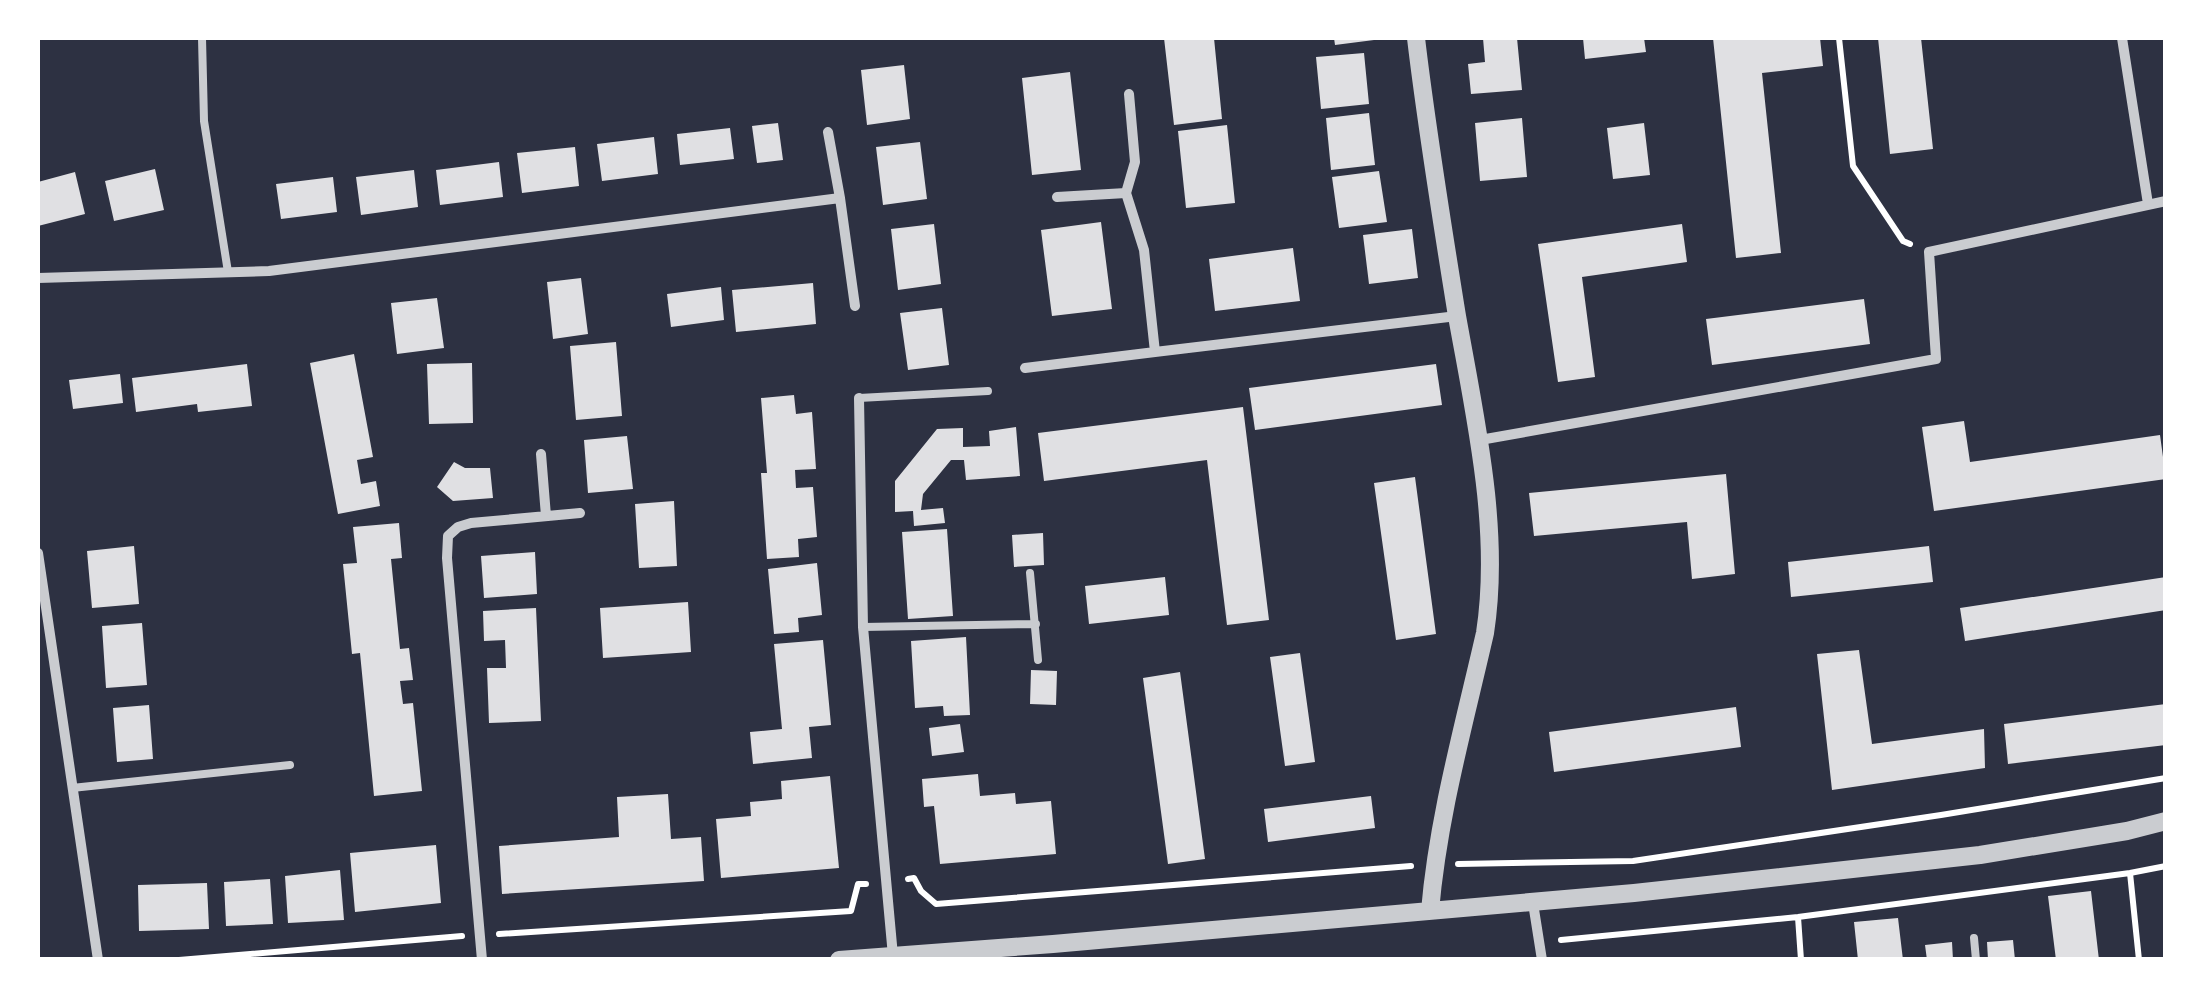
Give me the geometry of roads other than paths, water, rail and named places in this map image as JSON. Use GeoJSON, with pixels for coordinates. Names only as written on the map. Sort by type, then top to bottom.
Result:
{"type":"FeatureCollection","features":[{"type":"Feature","properties":{"kind":"street"},"geometry":{"type":"LineString","coordinates":[[1416,38],[1480,440],[1489,548],[1488,612],[1434,864],[1430,911]]}},
{"type":"Feature","properties":{"kind":"street"},"geometry":{"type":"LineString","coordinates":[[2122,38],[2148,204]]}},
{"type":"Feature","properties":{"kind":"street"},"geometry":{"type":"LineString","coordinates":[[1129,94],[1134,162],[1126,194],[1144,250],[1155,352]]}},
{"type":"Feature","properties":{"kind":"street"},"geometry":{"type":"LineString","coordinates":[[828,132],[855,306]]}},
{"type":"Feature","properties":{"kind":"street"},"geometry":{"type":"LineString","coordinates":[[1057,197],[1126,194]]}},
{"type":"Feature","properties":{"kind":"street"},"geometry":{"type":"LineString","coordinates":[[38,278],[269,271],[840,198]]}},
{"type":"Feature","properties":{"kind":"street"},"geometry":{"type":"LineString","coordinates":[[1480,440],[1936,359],[1929,252],[2166,201]]}},
{"type":"Feature","properties":{"kind":"street"},"geometry":{"type":"LineString","coordinates":[[1025,368],[1458,316]]}},
{"type":"Feature","properties":{"kind":"street"},"geometry":{"type":"LineString","coordinates":[[858,398],[862,627],[893,956]]}},
{"type":"Feature","properties":{"kind":"street"},"geometry":{"type":"LineString","coordinates":[[541,454],[546,516]]}},
{"type":"Feature","properties":{"kind":"street"},"geometry":{"type":"LineString","coordinates":[[482,960],[448,536],[458,526],[470,523],[580,513]]}},
{"type":"Feature","properties":{"kind":"street"},"geometry":{"type":"LineString","coordinates":[[38,553],[98,960]]}},
{"type":"Feature","properties":{"kind":"street"},"geometry":{"type":"LineString","coordinates":[[839,960],[1533,903],[1980,855],[2127,832],[2166,821]]}},
{"type":"Feature","properties":{"kind":"street"},"geometry":{"type":"LineString","coordinates":[[1533,903],[1542,960]]}},
{"type":"Feature","properties":{"kind":"lane"},"geometry":{"type":"LineString","coordinates":[[202,38],[204,122],[228,272]]}},
{"type":"Feature","properties":{"kind":"lane"},"geometry":{"type":"LineString","coordinates":[[858,398],[988,390]]}},
{"type":"Feature","properties":{"kind":"lane"},"geometry":{"type":"LineString","coordinates":[[1030,573],[1038,660]]}},
{"type":"Feature","properties":{"kind":"lane"},"geometry":{"type":"LineString","coordinates":[[862,627],[1036,624]]}},
{"type":"Feature","properties":{"kind":"lane"},"geometry":{"type":"LineString","coordinates":[[72,788],[290,765]]}},
{"type":"Feature","properties":{"kind":"lane"},"geometry":{"type":"LineString","coordinates":[[1974,938],[1976,960]]}}]}
